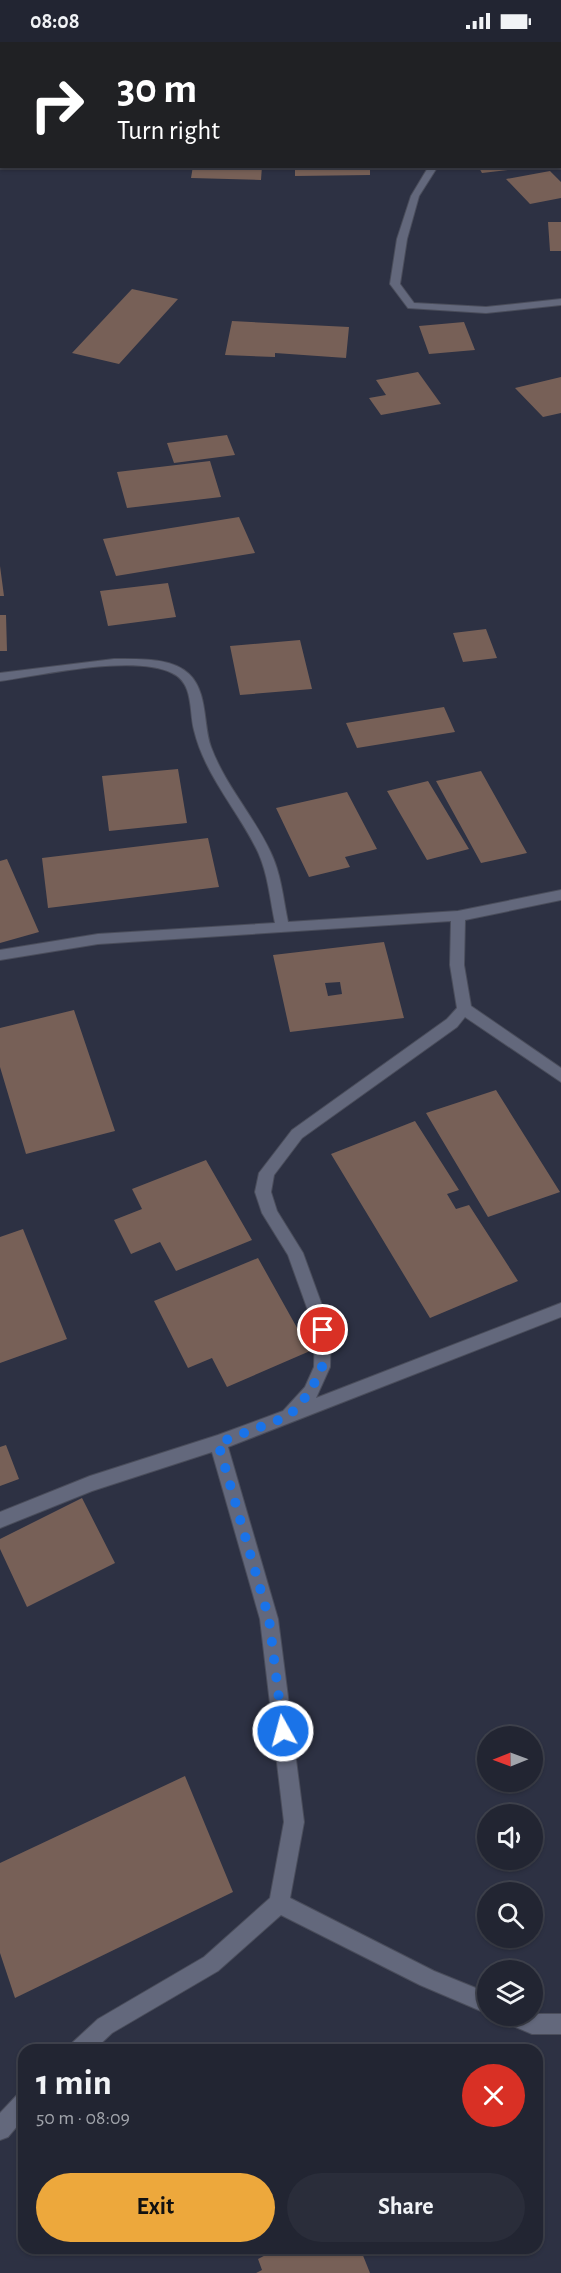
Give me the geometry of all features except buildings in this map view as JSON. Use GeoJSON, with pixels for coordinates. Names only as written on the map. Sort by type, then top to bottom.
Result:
{"type":"FeatureCollection","features":[{"type":"Feature","properties":{"kind":"street"},"geometry":{"type":"LineString","coordinates":[[433,168],[415,196],[402,239],[394,284],[411,306],[486,310],[561,302]]}},
{"type":"Feature","properties":{"kind":"street"},"geometry":{"type":"LineString","coordinates":[[0,676],[129,662],[155,663],[179,671],[195,691],[200,731],[218,778],[265,852],[282,926]]}},
{"type":"Feature","properties":{"kind":"street"},"geometry":{"type":"LineString","coordinates":[[0,955],[98,939],[458,916],[561,895]]}},
{"type":"Feature","properties":{"kind":"street"},"geometry":{"type":"LineString","coordinates":[[458,916],[457,965],[464,1009],[561,1076]]}},
{"type":"Feature","properties":{"kind":"street"},"geometry":{"type":"LineString","coordinates":[[289,1416],[310,1392],[322,1367],[323,1330],[295,1253],[270,1213],[262,1192],[267,1173],[297,1134],[452,1023],[464,1009]]}},
{"type":"Feature","properties":{"kind":"street"},"geometry":{"type":"LineString","coordinates":[[0,1520],[90,1484],[218,1443],[561,1310]]}},
{"type":"Feature","properties":{"kind":"street"},"geometry":{"type":"LineString","coordinates":[[86,2044],[105,2026],[211,1964],[279,1903],[294,1821],[269,1619],[218,1443]]}},
{"type":"Feature","properties":{"kind":"street"},"geometry":{"type":"LineString","coordinates":[[279,1903],[427,1978],[477,1999]]}},
{"type":"Feature","properties":{"kind":"street"},"geometry":{"type":"LineString","coordinates":[[543,2024],[561,2024]]}},
{"type":"Feature","properties":{"kind":"street"},"geometry":{"type":"LineString","coordinates":[[0,2129],[18,2109]]}},
{"type":"Feature","properties":{"kind":"route"},"geometry":{"type":"LineString","coordinates":[[283,1731],[269,1619],[218,1443],[289,1416],[310,1392],[322,1367],[323,1330]]}}]}
